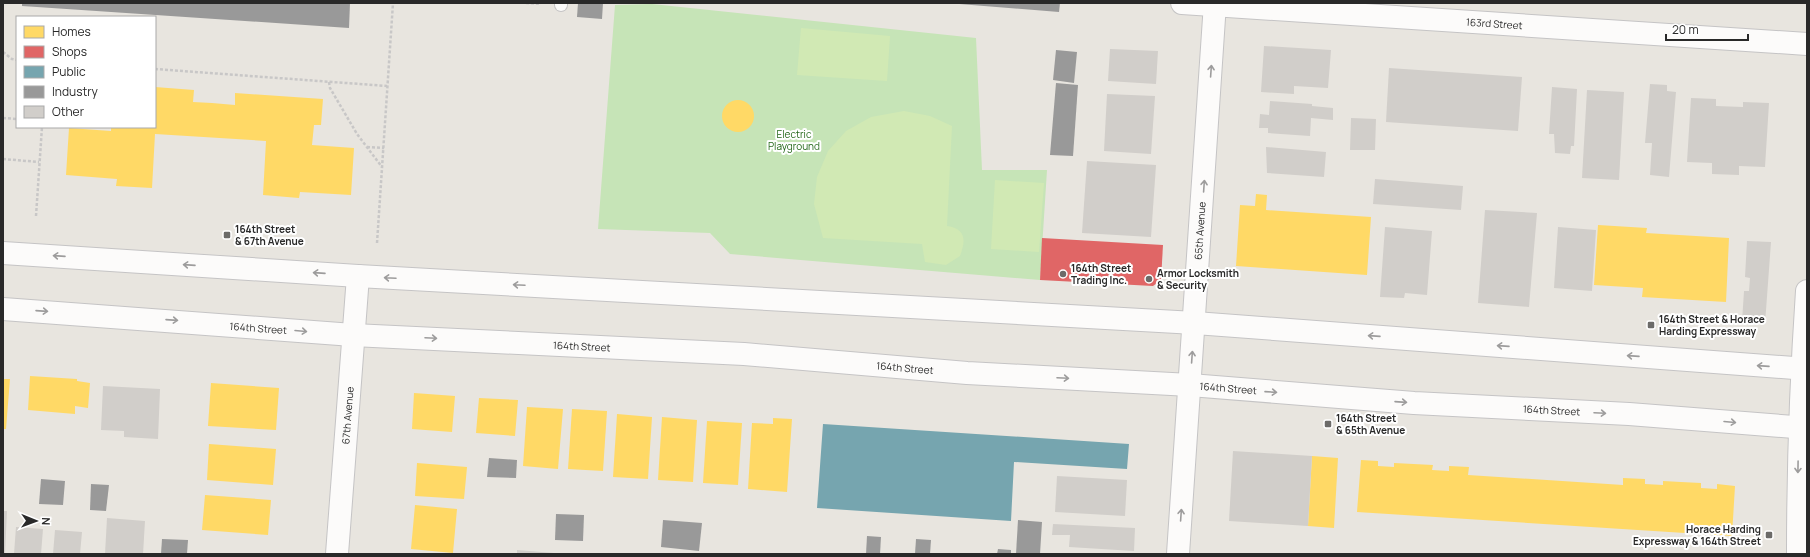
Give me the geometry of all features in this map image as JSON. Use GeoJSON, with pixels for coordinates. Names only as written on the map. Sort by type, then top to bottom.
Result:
{"type":"FeatureCollection","features":[{"type":"Feature","properties":{"kind":"street","name":"163rd Street"},"geometry":{"type":"LineString","coordinates":[[1182,3],[1807,44]]}},
{"type":"Feature","properties":{"kind":"street","name":"65th Avenue"},"geometry":{"type":"LineString","coordinates":[[1178,554],[1195,323],[1215,4]]}},
{"type":"Feature","properties":{"kind":"street"},"geometry":{"type":"LineString","coordinates":[[3,253],[358,276],[1195,323],[1804,369]]}},
{"type":"Feature","properties":{"kind":"street","name":"67th Avenue"},"geometry":{"type":"LineString","coordinates":[[337,554],[358,276]]}},
{"type":"Feature","properties":{"kind":"street"},"geometry":{"type":"LineString","coordinates":[[1798,554],[1807,292]]}},
{"type":"Feature","properties":{"kind":"street","name":"164th Street"},"geometry":{"type":"LineString","coordinates":[[3,309],[353,335],[744,354],[966,373],[1190,385],[1414,402],[1629,414],[1803,428]]}},
{"type":"Feature","properties":{"kind":"path"},"geometry":{"type":"LineString","coordinates":[[377,243],[393,3]]}},
{"type":"Feature","properties":{"kind":"path"},"geometry":{"type":"LineString","coordinates":[[3,52],[12,60],[16,60]]}},
{"type":"Feature","properties":{"kind":"path"},"geometry":{"type":"LineString","coordinates":[[156,69],[387,86]]}},
{"type":"Feature","properties":{"kind":"path"},"geometry":{"type":"LineString","coordinates":[[329,82],[330,88],[349,121],[382,167]]}},
{"type":"Feature","properties":{"kind":"path"},"geometry":{"type":"LineString","coordinates":[[3,118],[16,119]]}},
{"type":"Feature","properties":{"kind":"path"},"geometry":{"type":"LineString","coordinates":[[36,216],[42,128]]}},
{"type":"Feature","properties":{"kind":"path"},"geometry":{"type":"LineString","coordinates":[[367,147],[384,148]]}},
{"type":"Feature","properties":{"kind":"path"},"geometry":{"type":"LineString","coordinates":[[3,159],[39,162]]}},
{"type":"Feature","properties":{"kind":"green space","name":"Electric Playground"},"geometry":{"type":"Polygon","coordinates":[[[652,4],[976,38],[982,170],[1047,170],[1040,280],[730,254],[710,233],[598,229],[615,5],[652,4]]]}},
{"type":"Feature","properties":{"kind":"green space"},"geometry":{"type":"Polygon","coordinates":[[[801,28],[890,36],[887,81],[797,75],[801,28]]]}},
{"type":"Feature","properties":{"kind":"green space"},"geometry":{"type":"Polygon","coordinates":[[[904,111],[930,116],[952,126],[947,226],[958,230],[963,236],[964,240],[960,256],[946,265],[925,262],[922,244],[823,238],[814,204],[817,177],[828,151],[846,131],[871,117],[904,111]]]}},
{"type":"Feature","properties":{"kind":"green space"},"geometry":{"type":"Polygon","coordinates":[[[995,180],[1044,183],[1039,252],[991,249],[995,180]]]}},
{"type":"Feature","properties":{"kind":"building: Homes"},"geometry":{"type":"Polygon","coordinates":[[[156,87],[194,90],[193,102],[235,105],[235,93],[323,99],[321,125],[314,125],[312,145],[354,148],[351,195],[300,192],[299,198],[263,195],[266,141],[155,134],[152,188],[116,186],[117,179],[66,175],[69,128],[111,131],[111,128],[156,128],[156,87]]]}},
{"type":"Feature","properties":{"kind":"building: Homes"},"geometry":{"type":"Polygon","coordinates":[[[735,100],[741,100],[751,107],[754,116],[753,122],[747,129],[741,132],[735,132],[725,125],[722,119],[722,113],[729,103],[735,100]]]}},
{"type":"Feature","properties":{"kind":"building: Homes"},"geometry":{"type":"Polygon","coordinates":[[[1256,194],[1267,195],[1266,210],[1371,217],[1367,275],[1236,266],[1240,205],[1255,206],[1256,194]]]}},
{"type":"Feature","properties":{"kind":"building: Homes"},"geometry":{"type":"Polygon","coordinates":[[[1598,225],[1647,228],[1646,233],[1729,238],[1726,302],[1642,297],[1643,288],[1594,285],[1598,225]]]}},
{"type":"Feature","properties":{"kind":"building: Homes"},"geometry":{"type":"Polygon","coordinates":[[[30,376],[77,379],[77,381],[90,383],[88,408],[75,406],[75,414],[28,410],[30,376]]]}},
{"type":"Feature","properties":{"kind":"building: Homes"},"geometry":{"type":"Polygon","coordinates":[[[3,379],[10,379],[6,429],[3,429],[3,379]]]}},
{"type":"Feature","properties":{"kind":"building: Homes"},"geometry":{"type":"Polygon","coordinates":[[[211,383],[279,388],[276,430],[208,426],[211,383]]]}},
{"type":"Feature","properties":{"kind":"building: Homes"},"geometry":{"type":"Polygon","coordinates":[[[414,393],[455,396],[452,432],[412,429],[414,393]]]}},
{"type":"Feature","properties":{"kind":"building: Homes"},"geometry":{"type":"Polygon","coordinates":[[[479,398],[518,400],[515,436],[476,433],[479,398]]]}},
{"type":"Feature","properties":{"kind":"building: Homes"},"geometry":{"type":"Polygon","coordinates":[[[527,407],[563,409],[558,469],[523,466],[527,407]]]}},
{"type":"Feature","properties":{"kind":"building: Homes"},"geometry":{"type":"Polygon","coordinates":[[[572,409],[607,411],[603,471],[568,469],[572,409]]]}},
{"type":"Feature","properties":{"kind":"building: Homes"},"geometry":{"type":"Polygon","coordinates":[[[617,414],[652,417],[648,479],[613,477],[617,414]]]}},
{"type":"Feature","properties":{"kind":"building: Homes"},"geometry":{"type":"Polygon","coordinates":[[[662,417],[697,420],[693,482],[658,480],[662,417]]]}},
{"type":"Feature","properties":{"kind":"building: Homes"},"geometry":{"type":"Polygon","coordinates":[[[773,418],[792,419],[787,492],[748,489],[752,423],[773,424],[773,418]]]}},
{"type":"Feature","properties":{"kind":"building: Homes"},"geometry":{"type":"Polygon","coordinates":[[[707,421],[742,423],[738,485],[703,483],[707,421]]]}},
{"type":"Feature","properties":{"kind":"building: Homes"},"geometry":{"type":"Polygon","coordinates":[[[209,444],[276,449],[273,485],[207,480],[209,444]]]}},
{"type":"Feature","properties":{"kind":"building: Homes"},"geometry":{"type":"Polygon","coordinates":[[[1312,456],[1338,458],[1334,528],[1308,526],[1312,456]]]}},
{"type":"Feature","properties":{"kind":"building: Homes"},"geometry":{"type":"Polygon","coordinates":[[[1361,460],[1378,461],[1378,466],[1394,467],[1394,463],[1433,465],[1432,470],[1449,471],[1449,466],[1469,467],[1468,475],[1623,485],[1623,478],[1645,479],[1645,484],[1663,485],[1663,481],[1701,483],[1701,488],[1717,489],[1717,484],[1735,486],[1732,536],[1357,512],[1361,460]]]}},
{"type":"Feature","properties":{"kind":"building: Homes"},"geometry":{"type":"Polygon","coordinates":[[[417,463],[467,467],[464,499],[415,496],[417,463]]]}},
{"type":"Feature","properties":{"kind":"building: Homes"},"geometry":{"type":"Polygon","coordinates":[[[205,495],[271,500],[268,535],[202,530],[205,495]]]}},
{"type":"Feature","properties":{"kind":"building: Homes"},"geometry":{"type":"Polygon","coordinates":[[[415,505],[457,509],[453,553],[411,549],[415,505]]]}},
{"type":"Feature","properties":{"kind":"building: Shops"},"geometry":{"type":"Polygon","coordinates":[[[1042,238],[1163,245],[1161,280],[1153,286],[1040,280],[1042,238]]]}},
{"type":"Feature","properties":{"kind":"building: Public"},"geometry":{"type":"Polygon","coordinates":[[[823,424],[1129,444],[1127,469],[1014,462],[1011,521],[817,508],[823,424]]]}},
{"type":"Feature","properties":{"kind":"building: Industry"},"geometry":{"type":"Polygon","coordinates":[[[22,3],[350,3],[349,28],[22,6],[22,3]]]}},
{"type":"Feature","properties":{"kind":"building: Industry"},"geometry":{"type":"Polygon","coordinates":[[[578,3],[603,3],[602,19],[577,17],[578,3]]]}},
{"type":"Feature","properties":{"kind":"building: Industry"},"geometry":{"type":"Polygon","coordinates":[[[947,3],[1060,3],[1059,12],[947,3]]]}},
{"type":"Feature","properties":{"kind":"building: Industry"},"geometry":{"type":"Polygon","coordinates":[[[1056,50],[1077,52],[1074,83],[1053,80],[1056,50]]]}},
{"type":"Feature","properties":{"kind":"building: Industry"},"geometry":{"type":"Polygon","coordinates":[[[1056,83],[1078,85],[1073,156],[1050,155],[1056,83]]]}},
{"type":"Feature","properties":{"kind":"building: Industry"},"geometry":{"type":"Polygon","coordinates":[[[489,458],[517,460],[516,478],[487,477],[489,458]]]}},
{"type":"Feature","properties":{"kind":"building: Industry"},"geometry":{"type":"Polygon","coordinates":[[[41,479],[65,481],[63,505],[39,504],[41,479]]]}},
{"type":"Feature","properties":{"kind":"building: Industry"},"geometry":{"type":"Polygon","coordinates":[[[91,484],[109,485],[106,511],[90,510],[91,484]]]}},
{"type":"Feature","properties":{"kind":"building: Industry"},"geometry":{"type":"Polygon","coordinates":[[[556,514],[584,515],[583,541],[555,540],[556,514]]]}},
{"type":"Feature","properties":{"kind":"building: Industry"},"geometry":{"type":"Polygon","coordinates":[[[663,520],[702,523],[699,551],[661,547],[663,520]]]}},
{"type":"Feature","properties":{"kind":"building: Industry"},"geometry":{"type":"Polygon","coordinates":[[[1018,520],[1042,522],[1040,554],[1016,554],[1018,520]]]}},
{"type":"Feature","properties":{"kind":"building: Industry"},"geometry":{"type":"Polygon","coordinates":[[[867,536],[881,537],[880,554],[866,554],[867,536]]]}},
{"type":"Feature","properties":{"kind":"building: Industry"},"geometry":{"type":"Polygon","coordinates":[[[162,539],[188,540],[187,554],[161,554],[162,539]]]}},
{"type":"Feature","properties":{"kind":"building: Industry"},"geometry":{"type":"Polygon","coordinates":[[[916,539],[931,540],[930,554],[915,554],[916,539]]]}},
{"type":"Feature","properties":{"kind":"building: Industry"},"geometry":{"type":"Polygon","coordinates":[[[998,549],[1011,550],[1011,554],[997,554],[998,549]]]}},
{"type":"Feature","properties":{"kind":"building: Other"},"geometry":{"type":"Polygon","coordinates":[[[1264,46],[1331,50],[1328,88],[1294,86],[1294,94],[1261,92],[1264,46]]]}},
{"type":"Feature","properties":{"kind":"building: Other"},"geometry":{"type":"Polygon","coordinates":[[[1110,49],[1158,51],[1156,84],[1108,81],[1110,49]]]}},
{"type":"Feature","properties":{"kind":"building: Other"},"geometry":{"type":"Polygon","coordinates":[[[1389,68],[1522,77],[1518,131],[1386,122],[1389,68]]]}},
{"type":"Feature","properties":{"kind":"building: Other"},"geometry":{"type":"Polygon","coordinates":[[[1650,84],[1667,85],[1667,91],[1676,92],[1669,177],[1650,175],[1652,143],[1645,143],[1650,84]]]}},
{"type":"Feature","properties":{"kind":"building: Other"},"geometry":{"type":"Polygon","coordinates":[[[1552,87],[1577,89],[1574,146],[1571,146],[1570,154],[1555,153],[1554,134],[1549,134],[1552,87]]]}},
{"type":"Feature","properties":{"kind":"building: Other"},"geometry":{"type":"Polygon","coordinates":[[[1587,90],[1624,92],[1619,180],[1582,178],[1587,90]]]}},
{"type":"Feature","properties":{"kind":"building: Other"},"geometry":{"type":"Polygon","coordinates":[[[1107,94],[1155,96],[1151,154],[1104,151],[1107,94]]]}},
{"type":"Feature","properties":{"kind":"building: Other"},"geometry":{"type":"Polygon","coordinates":[[[1691,98],[1716,99],[1716,106],[1743,107],[1743,102],[1769,103],[1765,167],[1739,166],[1739,175],[1712,174],[1712,163],[1687,162],[1691,98]]]}},
{"type":"Feature","properties":{"kind":"building: Other"},"geometry":{"type":"Polygon","coordinates":[[[1270,101],[1312,104],[1312,106],[1333,108],[1333,120],[1311,118],[1310,136],[1268,133],[1268,128],[1259,128],[1260,114],[1269,115],[1270,101]]]}},
{"type":"Feature","properties":{"kind":"building: Other"},"geometry":{"type":"Polygon","coordinates":[[[1351,118],[1376,119],[1375,150],[1350,150],[1351,118]]]}},
{"type":"Feature","properties":{"kind":"building: Other"},"geometry":{"type":"Polygon","coordinates":[[[1266,147],[1326,152],[1324,177],[1267,173],[1266,147]]]}},
{"type":"Feature","properties":{"kind":"building: Other"},"geometry":{"type":"Polygon","coordinates":[[[1087,161],[1156,165],[1151,237],[1082,233],[1087,161]]]}},
{"type":"Feature","properties":{"kind":"building: Other"},"geometry":{"type":"Polygon","coordinates":[[[1375,179],[1463,186],[1461,210],[1373,204],[1375,179]]]}},
{"type":"Feature","properties":{"kind":"building: Other"},"geometry":{"type":"Polygon","coordinates":[[[1485,210],[1537,213],[1529,307],[1478,303],[1485,210]]]}},
{"type":"Feature","properties":{"kind":"building: Other"},"geometry":{"type":"Polygon","coordinates":[[[1385,227],[1432,231],[1427,295],[1405,293],[1404,298],[1380,297],[1385,227]]]}},
{"type":"Feature","properties":{"kind":"building: Other"},"geometry":{"type":"Polygon","coordinates":[[[1558,227],[1596,230],[1592,291],[1554,288],[1558,227]]]}},
{"type":"Feature","properties":{"kind":"building: Other"},"geometry":{"type":"Polygon","coordinates":[[[1747,241],[1771,242],[1765,324],[1742,322],[1744,291],[1749,291],[1750,278],[1745,277],[1747,241]]]}},
{"type":"Feature","properties":{"kind":"building: Other"},"geometry":{"type":"Polygon","coordinates":[[[103,386],[160,389],[158,439],[124,437],[124,431],[101,430],[103,386]]]}},
{"type":"Feature","properties":{"kind":"building: Other"},"geometry":{"type":"Polygon","coordinates":[[[1233,451],[1312,456],[1308,526],[1229,521],[1233,451]]]}},
{"type":"Feature","properties":{"kind":"building: Other"},"geometry":{"type":"Polygon","coordinates":[[[1057,476],[1127,480],[1125,516],[1055,512],[1057,476]]]}},
{"type":"Feature","properties":{"kind":"building: Other"},"geometry":{"type":"Polygon","coordinates":[[[3,511],[7,511],[5,554],[3,554],[3,511]]]}},
{"type":"Feature","properties":{"kind":"building: Other"},"geometry":{"type":"Polygon","coordinates":[[[107,518],[145,521],[143,554],[105,554],[107,518]]]}},
{"type":"Feature","properties":{"kind":"building: Other"},"geometry":{"type":"Polygon","coordinates":[[[1053,524],[1135,528],[1134,551],[1069,547],[1070,535],[1052,535],[1053,524]]]}},
{"type":"Feature","properties":{"kind":"building: Other"},"geometry":{"type":"Polygon","coordinates":[[[16,527],[43,529],[41,554],[14,554],[16,527]]]}},
{"type":"Feature","properties":{"kind":"building: Other"},"geometry":{"type":"Polygon","coordinates":[[[55,530],[82,532],[80,554],[53,554],[55,530]]]}},
{"type":"Feature","properties":{"kind":"building: Other"},"geometry":{"type":"Polygon","coordinates":[[[517,550],[554,553],[554,554],[517,554],[517,550]]]}},
{"type":"Feature","properties":{"kind":"place","name":"164th Street & 67th Avenue"},"geometry":{"type":"Point","coordinates":[227,235]}},
{"type":"Feature","properties":{"kind":"place","name":"164th Street Trading Inc."},"geometry":{"type":"Point","coordinates":[1063,274]}},
{"type":"Feature","properties":{"kind":"place","name":"Armor Locksmith & Security"},"geometry":{"type":"Point","coordinates":[1149,279]}},
{"type":"Feature","properties":{"kind":"place","name":"164th Street & Horace Harding Expressway"},"geometry":{"type":"Point","coordinates":[1651,325]}},
{"type":"Feature","properties":{"kind":"place","name":"164th Street & 65th Avenue"},"geometry":{"type":"Point","coordinates":[1328,424]}},
{"type":"Feature","properties":{"kind":"place","name":"Horace Harding Expressway & 164th Street"},"geometry":{"type":"Point","coordinates":[1769,535]}}]}
